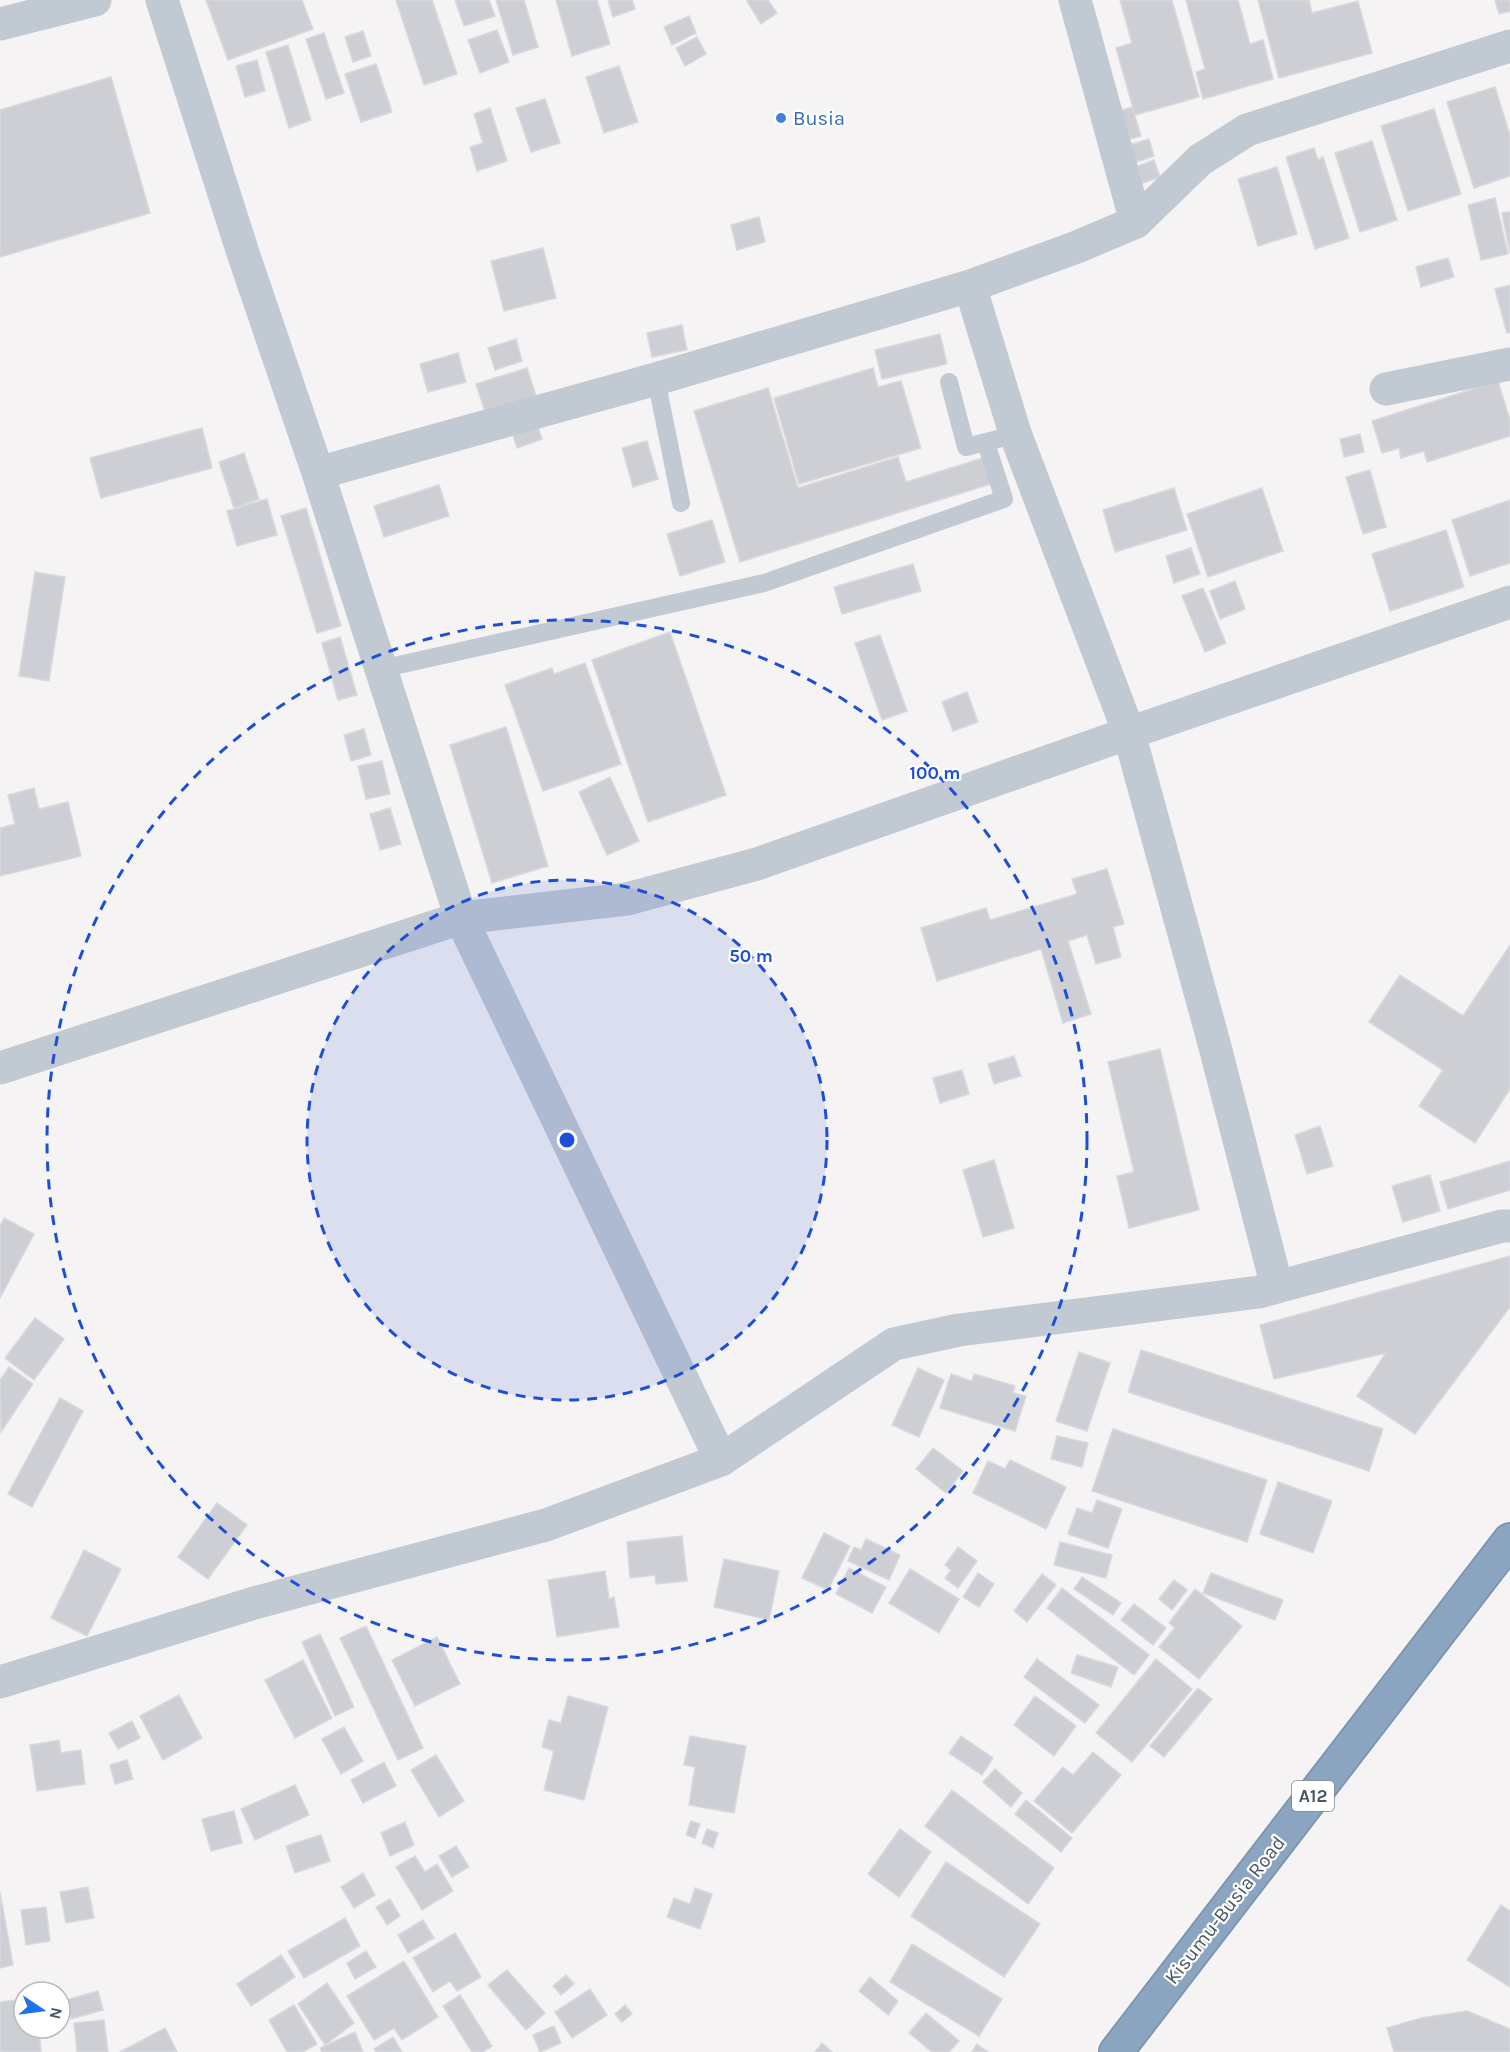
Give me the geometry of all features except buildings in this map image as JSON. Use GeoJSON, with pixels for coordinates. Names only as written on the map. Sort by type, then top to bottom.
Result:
{"type":"FeatureCollection","features":[{"type":"Feature","properties":{"kind":"highway","name":"Kisumu-Busia Road"},"geometry":{"type":"LineString","coordinates":[[1116,2052],[1510,1540]]}},
{"type":"Feature","properties":{"kind":"street"},"geometry":{"type":"LineString","coordinates":[[0,24],[95,0]]}},
{"type":"Feature","properties":{"kind":"street"},"geometry":{"type":"LineString","coordinates":[[162,0],[244,256],[318,473],[460,918],[721,1460]]}},
{"type":"Feature","properties":{"kind":"street"},"geometry":{"type":"LineString","coordinates":[[1075,0],[1136,222]]}},
{"type":"Feature","properties":{"kind":"street"},"geometry":{"type":"LineString","coordinates":[[318,473],[656,379],[970,286],[1077,247],[1136,222],[1200,160],[1247,130],[1510,46]]}},
{"type":"Feature","properties":{"kind":"street"},"geometry":{"type":"LineString","coordinates":[[970,286],[1001,438],[1129,733],[1278,1287]]}},
{"type":"Feature","properties":{"kind":"street"},"geometry":{"type":"LineString","coordinates":[[1386,389],[1510,364]]}},
{"type":"Feature","properties":{"kind":"street"},"geometry":{"type":"LineString","coordinates":[[0,1068],[460,918],[627,899],[735,870],[1510,602]]}},
{"type":"Feature","properties":{"kind":"street"},"geometry":{"type":"LineString","coordinates":[[0,1682],[254,1603],[546,1525],[721,1460],[894,1344],[959,1330],[1259,1292],[1502,1226],[1510,1226]]}},
{"type":"Feature","properties":{"kind":"lane"},"geometry":{"type":"LineString","coordinates":[[656,379],[681,503]]}},
{"type":"Feature","properties":{"kind":"lane"},"geometry":{"type":"LineString","coordinates":[[381,669],[764,583],[1004,500],[1001,438],[966,447],[949,382]]}},
{"type":"Feature","properties":{"kind":"place","name":"Busia"},"geometry":{"type":"Point","coordinates":[781,118]}}]}
